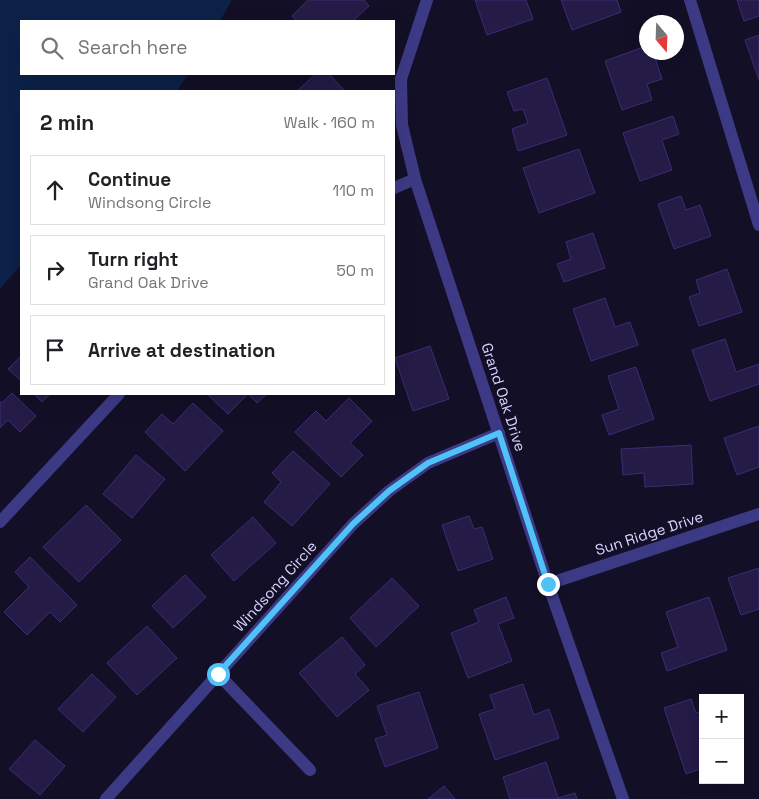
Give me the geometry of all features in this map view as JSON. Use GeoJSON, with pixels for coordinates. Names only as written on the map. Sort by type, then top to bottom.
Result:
{"type":"FeatureCollection","features":[{"type":"Feature","properties":{"kind":"street","name":"Grand Oak Drive"},"geometry":{"type":"LineString","coordinates":[[427,0],[401,80],[402,126],[415,179],[548,584],[623,799]]}},
{"type":"Feature","properties":{"kind":"street"},"geometry":{"type":"LineString","coordinates":[[690,0],[759,224]]}},
{"type":"Feature","properties":{"kind":"street"},"geometry":{"type":"LineString","coordinates":[[395,188],[415,179]]}},
{"type":"Feature","properties":{"kind":"street"},"geometry":{"type":"LineString","coordinates":[[0,522],[118,395]]}},
{"type":"Feature","properties":{"kind":"street","name":"Windsong Circle"},"geometry":{"type":"LineString","coordinates":[[106,799],[353,524],[389,491],[428,463],[499,433]]}},
{"type":"Feature","properties":{"kind":"street","name":"Sun Ridge Drive"},"geometry":{"type":"LineString","coordinates":[[548,584],[759,514]]}},
{"type":"Feature","properties":{"kind":"street"},"geometry":{"type":"LineString","coordinates":[[218,674],[310,770]]}},
{"type":"Feature","properties":{"kind":"water"},"geometry":{"type":"Polygon","coordinates":[[[0,0],[232,0],[221,20],[20,20],[20,75],[187,75],[178,90],[20,90],[20,266],[0,289],[0,0]]]}},
{"type":"Feature","properties":{"kind":"building"},"geometry":{"type":"Polygon","coordinates":[[[308,0],[364,0],[369,6],[354,20],[296,20],[292,16],[308,0]]]}},
{"type":"Feature","properties":{"kind":"building"},"geometry":{"type":"Polygon","coordinates":[[[475,0],[526,0],[533,19],[487,35],[475,0]]]}},
{"type":"Feature","properties":{"kind":"building"},"geometry":{"type":"Polygon","coordinates":[[[561,0],[617,0],[621,12],[572,30],[561,0]]]}},
{"type":"Feature","properties":{"kind":"building"},"geometry":{"type":"Polygon","coordinates":[[[737,0],[759,0],[759,16],[744,21],[737,0]]]}},
{"type":"Feature","properties":{"kind":"building"},"geometry":{"type":"Polygon","coordinates":[[[759,35],[759,80],[745,40],[759,35]]]}},
{"type":"Feature","properties":{"kind":"building"},"geometry":{"type":"Polygon","coordinates":[[[639,49],[639,60],[656,60],[662,79],[647,84],[652,100],[622,110],[605,61],[639,49]]]}},
{"type":"Feature","properties":{"kind":"building"},"geometry":{"type":"Polygon","coordinates":[[[315,75],[330,75],[344,90],[298,90],[315,75]]]}},
{"type":"Feature","properties":{"kind":"building"},"geometry":{"type":"Polygon","coordinates":[[[547,78],[567,135],[518,151],[512,129],[528,123],[523,109],[514,111],[507,92],[547,78]]]}},
{"type":"Feature","properties":{"kind":"building"},"geometry":{"type":"Polygon","coordinates":[[[673,116],[679,134],[662,140],[672,170],[640,181],[623,133],[673,116]]]}},
{"type":"Feature","properties":{"kind":"building"},"geometry":{"type":"Polygon","coordinates":[[[579,149],[595,193],[539,213],[523,168],[579,149]]]}},
{"type":"Feature","properties":{"kind":"building"},"geometry":{"type":"Polygon","coordinates":[[[681,196],[686,210],[700,205],[711,236],[674,249],[658,204],[681,196]]]}},
{"type":"Feature","properties":{"kind":"building"},"geometry":{"type":"Polygon","coordinates":[[[593,233],[605,268],[564,282],[557,264],[571,259],[566,242],[593,233]]]}},
{"type":"Feature","properties":{"kind":"building"},"geometry":{"type":"Polygon","coordinates":[[[727,269],[742,312],[699,326],[689,297],[700,293],[696,280],[727,269]]]}},
{"type":"Feature","properties":{"kind":"building"},"geometry":{"type":"Polygon","coordinates":[[[605,298],[615,327],[630,322],[638,345],[591,361],[573,309],[605,298]]]}},
{"type":"Feature","properties":{"kind":"building"},"geometry":{"type":"Polygon","coordinates":[[[725,339],[736,372],[759,364],[759,384],[710,401],[692,350],[725,339]]]}},
{"type":"Feature","properties":{"kind":"building"},"geometry":{"type":"Polygon","coordinates":[[[430,346],[449,399],[413,411],[395,358],[430,346]]]}},
{"type":"Feature","properties":{"kind":"building"},"geometry":{"type":"Polygon","coordinates":[[[20,357],[20,380],[8,369],[20,357]]]}},
{"type":"Feature","properties":{"kind":"building"},"geometry":{"type":"Polygon","coordinates":[[[636,367],[654,419],[609,435],[602,415],[619,409],[608,376],[636,367]]]}},
{"type":"Feature","properties":{"kind":"building"},"geometry":{"type":"Polygon","coordinates":[[[12,393],[36,416],[20,432],[8,420],[0,428],[0,402],[2,403],[12,393]]]}},
{"type":"Feature","properties":{"kind":"building"},"geometry":{"type":"Polygon","coordinates":[[[35,395],[49,395],[42,402],[35,395]]]}},
{"type":"Feature","properties":{"kind":"building"},"geometry":{"type":"Polygon","coordinates":[[[208,395],[247,395],[228,414],[208,395]]]}},
{"type":"Feature","properties":{"kind":"building"},"geometry":{"type":"Polygon","coordinates":[[[249,395],[266,395],[257,403],[249,395]]]}},
{"type":"Feature","properties":{"kind":"building"},"geometry":{"type":"Polygon","coordinates":[[[349,398],[372,421],[350,443],[363,455],[341,477],[295,432],[316,411],[326,421],[349,398]]]}},
{"type":"Feature","properties":{"kind":"building"},"geometry":{"type":"Polygon","coordinates":[[[193,403],[223,431],[185,471],[145,432],[162,414],[173,424],[193,403]]]}},
{"type":"Feature","properties":{"kind":"building"},"geometry":{"type":"Polygon","coordinates":[[[759,426],[759,467],[737,475],[724,438],[759,426]]]}},
{"type":"Feature","properties":{"kind":"building"},"geometry":{"type":"Polygon","coordinates":[[[691,445],[693,484],[645,487],[644,473],[623,475],[621,449],[691,445]]]}},
{"type":"Feature","properties":{"kind":"building"},"geometry":{"type":"Polygon","coordinates":[[[293,451],[330,484],[292,526],[264,502],[281,482],[272,473],[293,451]]]}},
{"type":"Feature","properties":{"kind":"building"},"geometry":{"type":"Polygon","coordinates":[[[136,455],[165,479],[132,518],[103,494],[136,455]]]}},
{"type":"Feature","properties":{"kind":"building"},"geometry":{"type":"Polygon","coordinates":[[[86,505],[121,540],[79,582],[43,547],[86,505]]]}},
{"type":"Feature","properties":{"kind":"building"},"geometry":{"type":"Polygon","coordinates":[[[469,516],[474,529],[482,527],[493,559],[458,571],[442,525],[469,516]]]}},
{"type":"Feature","properties":{"kind":"building"},"geometry":{"type":"Polygon","coordinates":[[[253,517],[276,543],[234,581],[211,555],[253,517]]]}},
{"type":"Feature","properties":{"kind":"building"},"geometry":{"type":"Polygon","coordinates":[[[30,557],[77,605],[60,622],[50,612],[27,635],[4,612],[29,587],[15,572],[30,557]]]}},
{"type":"Feature","properties":{"kind":"building"},"geometry":{"type":"Polygon","coordinates":[[[759,568],[759,609],[741,615],[728,578],[759,568]]]}},
{"type":"Feature","properties":{"kind":"building"},"geometry":{"type":"Polygon","coordinates":[[[185,575],[206,597],[173,628],[152,606],[185,575]]]}},
{"type":"Feature","properties":{"kind":"building"},"geometry":{"type":"Polygon","coordinates":[[[392,578],[419,606],[376,647],[350,618],[392,578]]]}},
{"type":"Feature","properties":{"kind":"building"},"geometry":{"type":"Polygon","coordinates":[[[506,597],[514,618],[498,624],[512,661],[468,678],[451,633],[479,622],[474,610],[506,597]]]}},
{"type":"Feature","properties":{"kind":"building"},"geometry":{"type":"Polygon","coordinates":[[[709,597],[727,650],[667,671],[661,653],[678,647],[666,612],[709,597]]]}},
{"type":"Feature","properties":{"kind":"building"},"geometry":{"type":"Polygon","coordinates":[[[147,626],[177,658],[137,695],[107,663],[147,626]]]}},
{"type":"Feature","properties":{"kind":"building"},"geometry":{"type":"Polygon","coordinates":[[[342,637],[365,665],[355,674],[369,690],[337,717],[299,673],[342,637]]]}},
{"type":"Feature","properties":{"kind":"building"},"geometry":{"type":"Polygon","coordinates":[[[92,674],[116,697],[83,732],[58,709],[92,674]]]}},
{"type":"Feature","properties":{"kind":"building"},"geometry":{"type":"Polygon","coordinates":[[[523,684],[534,715],[549,709],[559,738],[495,760],[479,714],[495,709],[490,695],[523,684]]]}},
{"type":"Feature","properties":{"kind":"building"},"geometry":{"type":"Polygon","coordinates":[[[419,692],[438,748],[385,767],[375,739],[387,735],[377,706],[419,692]]]}},
{"type":"Feature","properties":{"kind":"building"},"geometry":{"type":"Polygon","coordinates":[[[691,699],[696,713],[699,712],[699,769],[686,774],[664,708],[691,699]]]}},
{"type":"Feature","properties":{"kind":"building"},"geometry":{"type":"Polygon","coordinates":[[[35,740],[65,766],[40,795],[9,769],[35,740]]]}},
{"type":"Feature","properties":{"kind":"building"},"geometry":{"type":"Polygon","coordinates":[[[546,762],[558,798],[575,793],[577,799],[510,799],[503,777],[546,762]]]}},
{"type":"Feature","properties":{"kind":"building"},"geometry":{"type":"Polygon","coordinates":[[[444,786],[455,799],[428,799],[444,786]]]}},
{"type":"Feature","properties":{"kind":"route"},"geometry":{"type":"LineString","coordinates":[[218,674],[353,524],[389,491],[428,463],[499,433],[548,584]]}}]}
